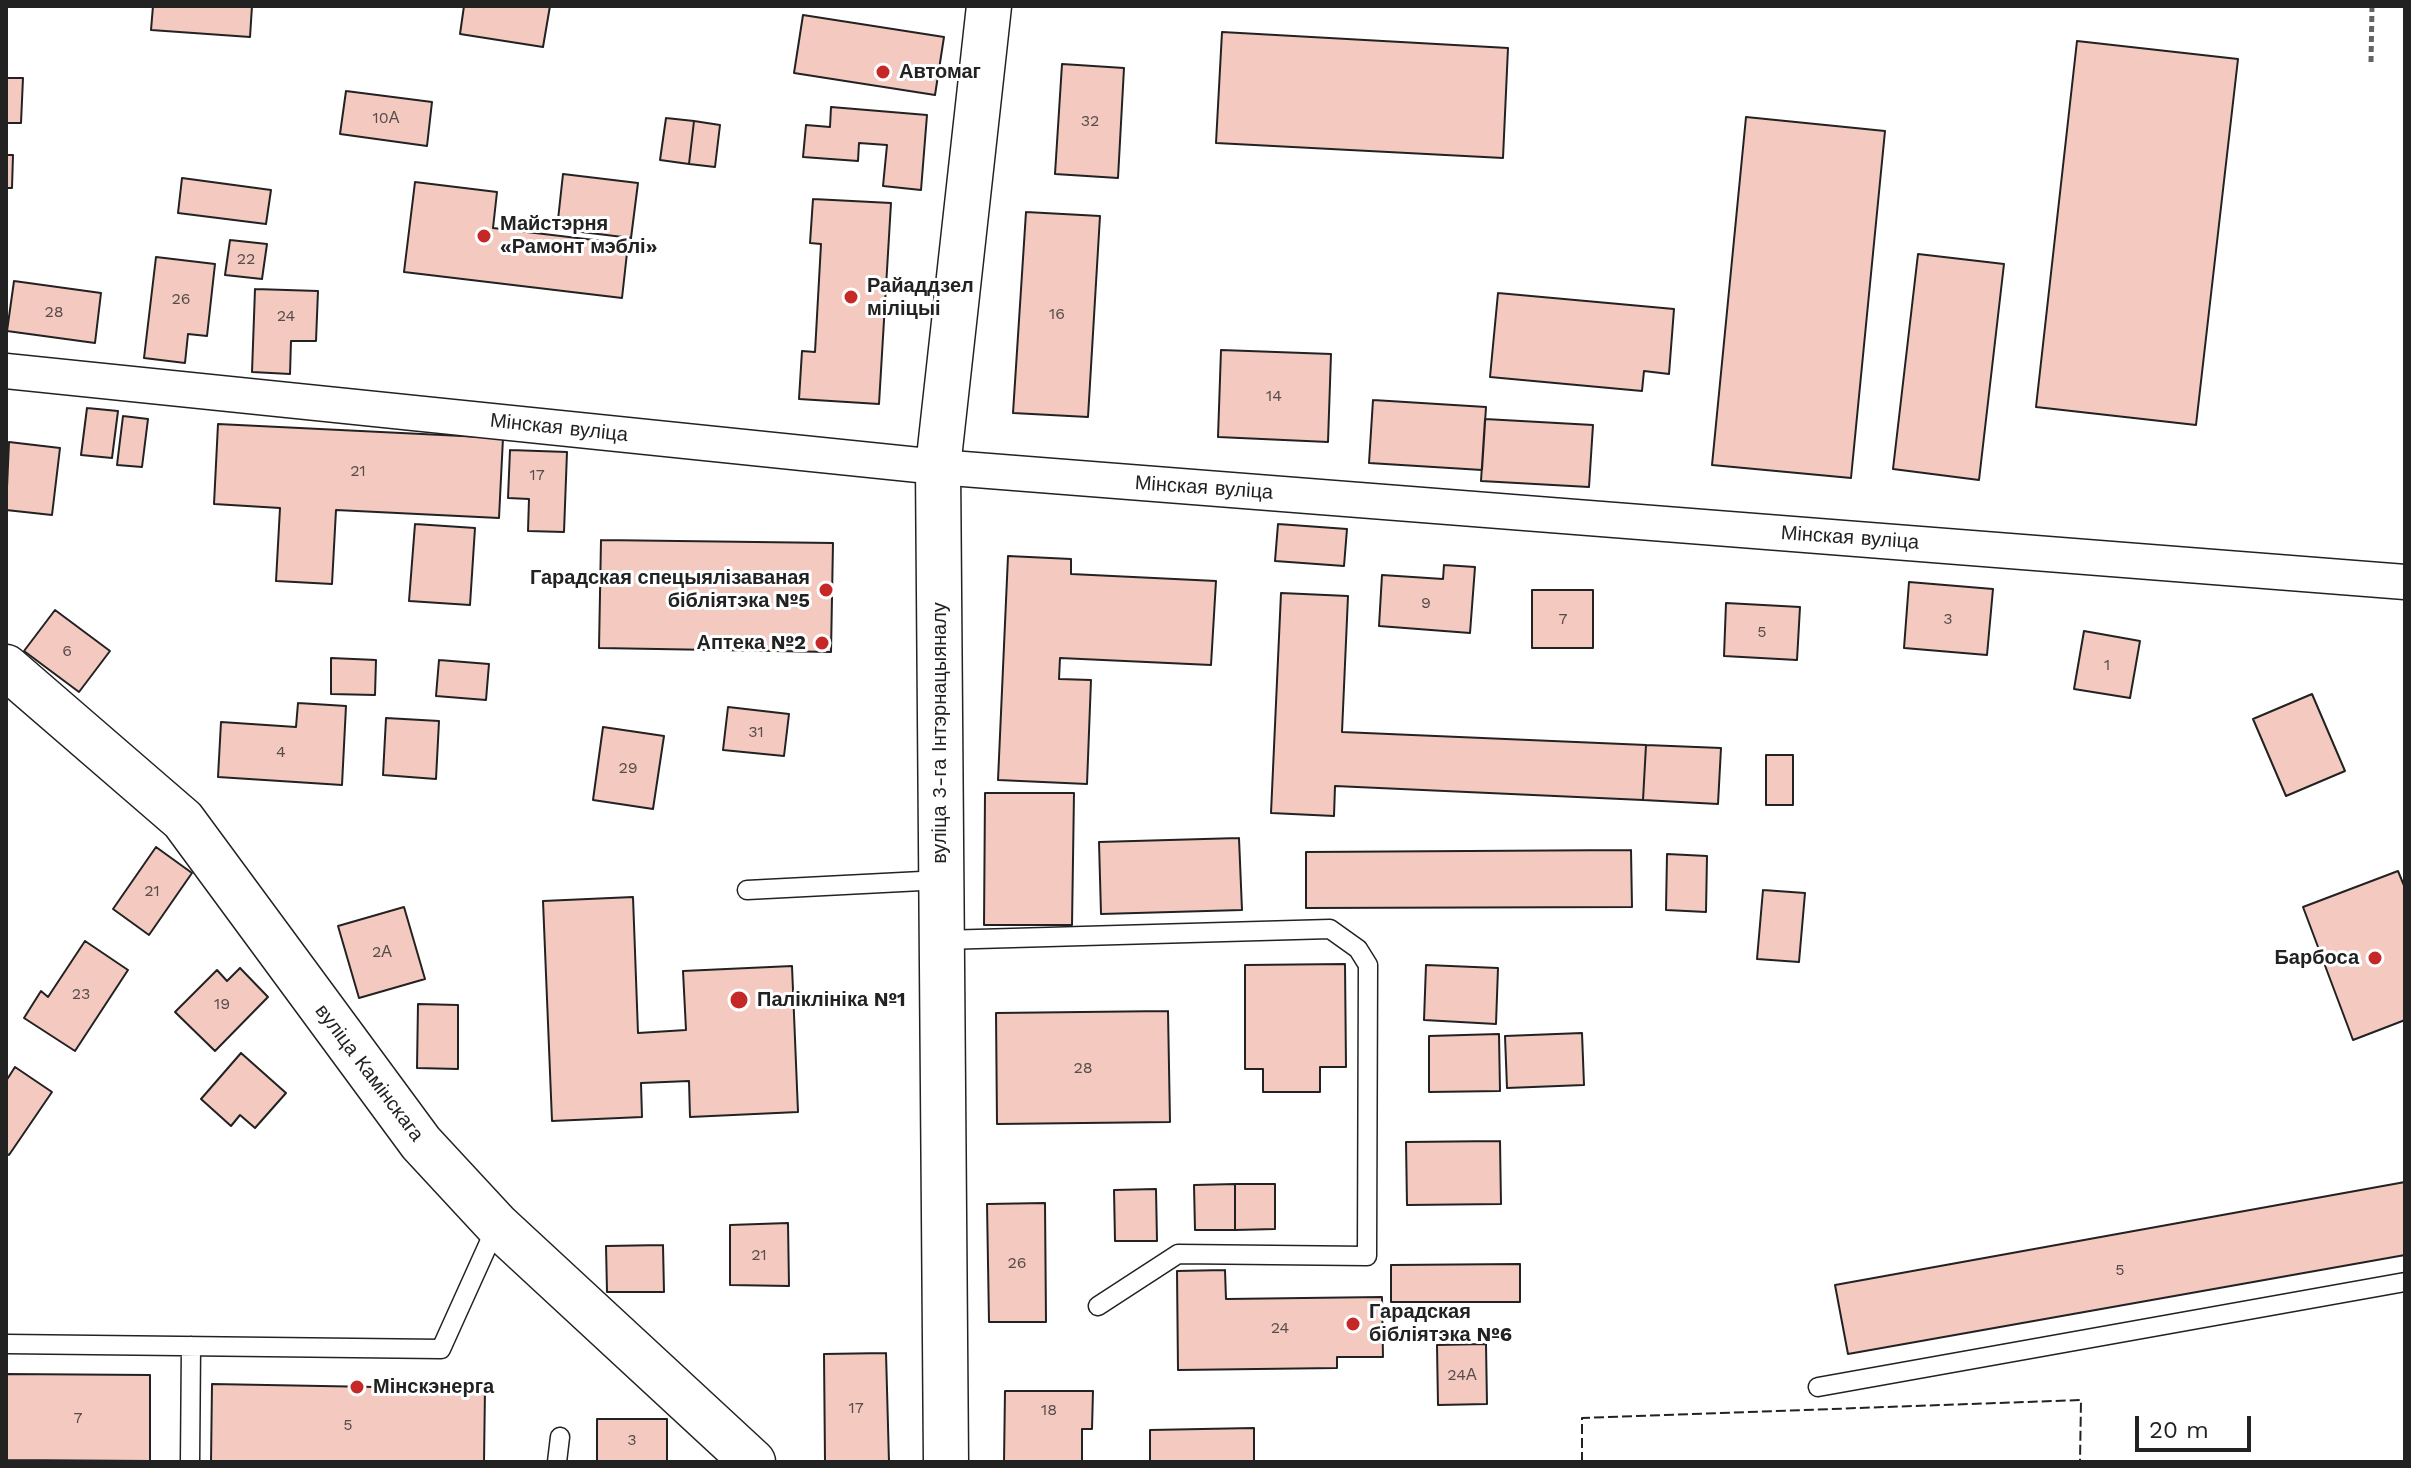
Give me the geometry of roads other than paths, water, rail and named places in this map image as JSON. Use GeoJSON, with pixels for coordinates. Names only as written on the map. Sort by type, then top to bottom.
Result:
{"type":"FeatureCollection","features":[{"type":"Feature","properties":{"kind":"main road","name":"вуліца 3-га Інтэрнацыяналу"},"geometry":{"type":"LineString","coordinates":[[945,1461],[938,467],[989,6]]}},
{"type":"Feature","properties":{"kind":"main road","name":"вуліца Камінскага"},"geometry":{"type":"LineString","coordinates":[[6,667],[183,820],[421,1143],[497,1225],[753,1462]]}},
{"type":"Feature","properties":{"kind":"street","name":"Мінская вуліца"},"geometry":{"type":"LineString","coordinates":[[6,371],[938,467],[2405,582]]}},
{"type":"Feature","properties":{"kind":"lane"},"geometry":{"type":"LineString","coordinates":[[747,890],[941,880]]}},
{"type":"Feature","properties":{"kind":"lane"},"geometry":{"type":"LineString","coordinates":[[942,940],[1330,929],[1358,949],[1368,965],[1367,1256],[1178,1254],[1098,1306]]}},
{"type":"Feature","properties":{"kind":"lane"},"geometry":{"type":"LineString","coordinates":[[6,1344],[441,1349],[497,1225]]}},
{"type":"Feature","properties":{"kind":"lane"},"geometry":{"type":"LineString","coordinates":[[1818,1387],[2405,1282]]}},
{"type":"Feature","properties":{"kind":"lane"},"geometry":{"type":"LineString","coordinates":[[190,1462],[191,1346]]}},
{"type":"Feature","properties":{"kind":"lane"},"geometry":{"type":"LineString","coordinates":[[557,1462],[560,1437]]}},
{"type":"Feature","properties":{"kind":"place","name":"Автомаг"},"geometry":{"type":"Point","coordinates":[883,72]}},
{"type":"Feature","properties":{"kind":"place","name":"Майстэрня «Рамонт мэблі»"},"geometry":{"type":"Point","coordinates":[484,236]}},
{"type":"Feature","properties":{"kind":"place","name":"Райаддзел міліцыі"},"geometry":{"type":"Point","coordinates":[851,297]}},
{"type":"Feature","properties":{"kind":"place","name":"Гарадская спецыялізаваная бібліятэка №5"},"geometry":{"type":"Point","coordinates":[826,590]}},
{"type":"Feature","properties":{"kind":"place","name":"Аптека №2"},"geometry":{"type":"Point","coordinates":[822,643]}},
{"type":"Feature","properties":{"kind":"place","name":"Барбоса"},"geometry":{"type":"Point","coordinates":[2375,958]}},
{"type":"Feature","properties":{"kind":"place","name":"Паліклініка №1"},"geometry":{"type":"Point","coordinates":[739,1000]}},
{"type":"Feature","properties":{"kind":"place","name":"Гарадская бібліятэка №6"},"geometry":{"type":"Point","coordinates":[1353,1324]}},
{"type":"Feature","properties":{"kind":"place","name":"Мінскэнерга"},"geometry":{"type":"Point","coordinates":[357,1387]}}]}
